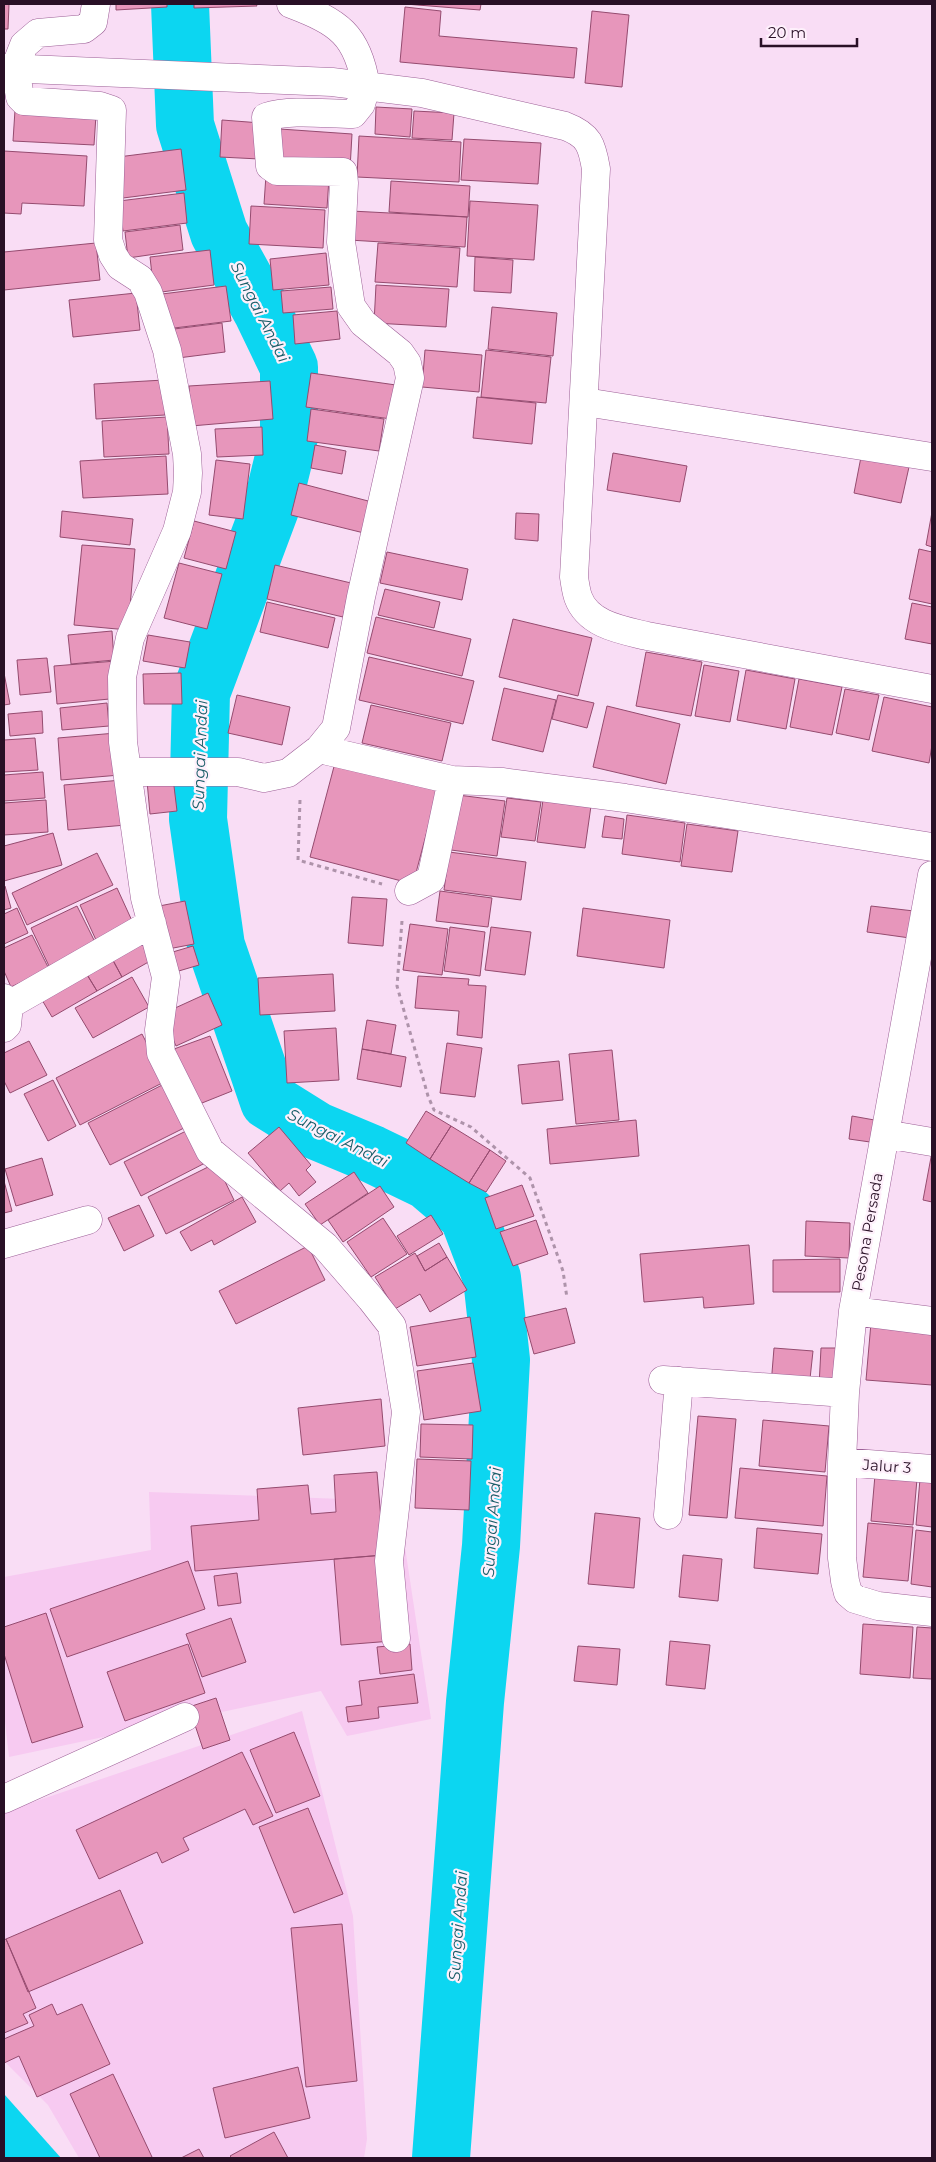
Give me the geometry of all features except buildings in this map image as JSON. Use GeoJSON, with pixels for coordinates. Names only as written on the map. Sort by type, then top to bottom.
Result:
{"type":"FeatureCollection","features":[{"type":"Feature","properties":{"kind":"street"},"geometry":{"type":"LineString","coordinates":[[96,4],[93,22],[84,29],[38,33],[24,45],[17,69],[20,97],[24,101],[100,106],[112,110],[108,240],[113,255],[120,266],[140,279],[148,292],[167,350],[187,454],[187,492],[177,531],[130,638],[122,678],[123,742],[137,772],[145,898],[166,977],[159,1030],[161,1054],[210,1151],[325,1246],[392,1326],[406,1412],[389,1561],[396,1638]]}},
{"type":"Feature","properties":{"kind":"street"},"geometry":{"type":"LineString","coordinates":[[137,772],[238,772],[264,778],[288,773],[310,756],[336,728],[361,597],[410,378],[406,363],[400,353],[363,323],[351,306],[340,242],[343,172],[277,171],[270,166],[266,117],[298,112],[353,114],[361,104],[366,87],[362,62],[347,35],[329,22],[291,4]]}},
{"type":"Feature","properties":{"kind":"street"},"geometry":{"type":"LineString","coordinates":[[17,69],[332,82],[422,93],[565,126],[578,131],[588,140],[593,151],[596,169],[574,578],[578,598],[590,616],[610,627],[647,636],[932,689]]}},
{"type":"Feature","properties":{"kind":"street"},"geometry":{"type":"LineString","coordinates":[[584,402],[932,457]]}},
{"type":"Feature","properties":{"kind":"street"},"geometry":{"type":"LineString","coordinates":[[310,756],[452,780],[502,782],[625,798],[932,847]]}},
{"type":"Feature","properties":{"kind":"street"},"geometry":{"type":"LineString","coordinates":[[409,891],[430,879],[452,780]]}},
{"type":"Feature","properties":{"kind":"street","name":"Pesona Persada"},"geometry":{"type":"LineString","coordinates":[[932,875],[922,994],[886,1134],[853,1311],[845,1393],[842,1462],[842,1558],[848,1593],[855,1599],[867,1604],[932,1612]]}},
{"type":"Feature","properties":{"kind":"street"},"geometry":{"type":"LineString","coordinates":[[5,1010],[152,923]]}},
{"type":"Feature","properties":{"kind":"street"},"geometry":{"type":"LineString","coordinates":[[886,1134],[932,1142]]}},
{"type":"Feature","properties":{"kind":"street"},"geometry":{"type":"LineString","coordinates":[[4,1244],[88,1220]]}},
{"type":"Feature","properties":{"kind":"street"},"geometry":{"type":"LineString","coordinates":[[853,1311],[932,1321]]}},
{"type":"Feature","properties":{"kind":"street"},"geometry":{"type":"LineString","coordinates":[[668,1515],[671,1381],[845,1393]]}},
{"type":"Feature","properties":{"kind":"street","name":"Jalur 3"},"geometry":{"type":"LineString","coordinates":[[842,1462],[932,1469]]}},
{"type":"Feature","properties":{"kind":"street"},"geometry":{"type":"LineString","coordinates":[[4,1799],[184,1717]]}},
{"type":"Feature","properties":{"kind":"path"},"geometry":{"type":"LineString","coordinates":[[310,756],[298,860],[409,891],[404,909],[397,986],[428,1096],[434,1110],[471,1127],[530,1178],[538,1196],[563,1271],[567,1298]]}},
{"type":"Feature","properties":{"kind":"shaded area"},"geometry":{"type":"Polygon","coordinates":[[[149,1492],[398,1501],[431,1719],[347,1736],[321,1691],[9,1757],[4,1713],[4,1577],[151,1550],[149,1492]]]}},
{"type":"Feature","properties":{"kind":"shaded area"},"geometry":{"type":"Polygon","coordinates":[[[302,1711],[353,1916],[367,2139],[364,2158],[79,2158],[48,2105],[4,2061],[4,1812],[302,1711]]]}},
{"type":"Feature","properties":{"kind":"water"},"geometry":{"type":"Polygon","coordinates":[[[4,2094],[61,2158],[4,2158],[4,2094]]]}},
{"type":"Feature","properties":{"kind":"waterway","name":"Sungai Andai"},"geometry":{"type":"LineString","coordinates":[[180,4],[185,125],[219,233],[262,311],[289,367],[289,437],[274,498],[201,693],[198,819],[216,946],[269,1101],[317,1131],[372,1154],[428,1181],[468,1215],[492,1278],[501,1360],[491,1546],[475,1702],[441,2158]]}}]}
